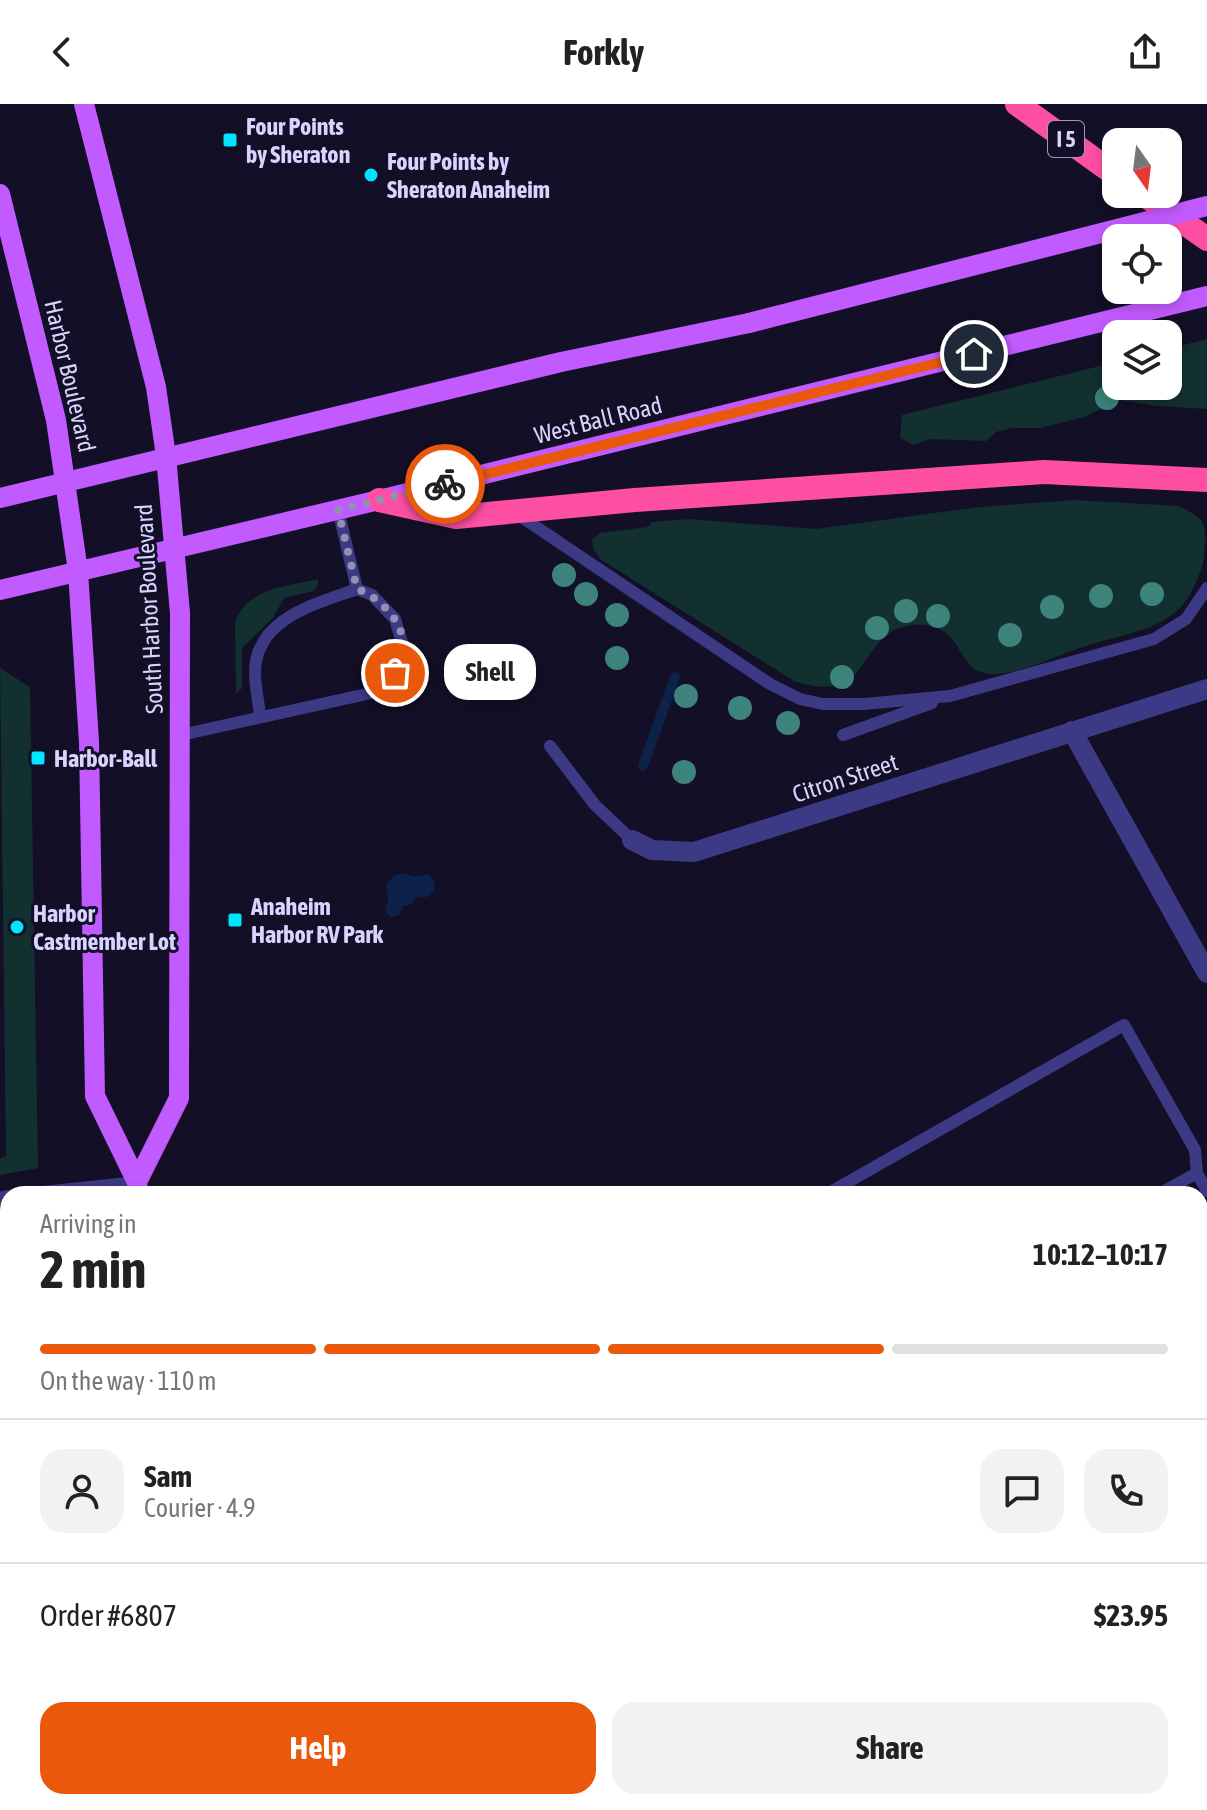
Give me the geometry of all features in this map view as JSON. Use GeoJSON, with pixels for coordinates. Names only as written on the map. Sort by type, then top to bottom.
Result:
{"type":"FeatureCollection","features":[{"type":"Feature","properties":{"kind":"highway","name":"I 5"},"geometry":{"type":"LineString","coordinates":[[1017,104],[1102,165]]}},
{"type":"Feature","properties":{"kind":"highway"},"geometry":{"type":"LineString","coordinates":[[1163,208],[1207,239]]}},
{"type":"Feature","properties":{"kind":"highway"},"geometry":{"type":"LineString","coordinates":[[379,500],[456,517],[635,500],[1044,472],[1207,480]]}},
{"type":"Feature","properties":{"kind":"main road"},"geometry":{"type":"LineString","coordinates":[[84,104],[156,387],[166,456]]}},
{"type":"Feature","properties":{"kind":"main road","name":"Harbor Boulevard"},"geometry":{"type":"LineString","coordinates":[[0,194],[56,420],[78,571]]}},
{"type":"Feature","properties":{"kind":"main road"},"geometry":{"type":"LineString","coordinates":[[0,498],[561,362],[749,323],[1207,206]]}},
{"type":"Feature","properties":{"kind":"main road","name":"West Ball Road"},"geometry":{"type":"LineString","coordinates":[[0,590],[1207,296]]}},
{"type":"Feature","properties":{"kind":"main road","name":"South Harbor Boulevard"},"geometry":{"type":"LineString","coordinates":[[139,1186],[179,1098],[180,613],[166,456]]}},
{"type":"Feature","properties":{"kind":"main road"},"geometry":{"type":"LineString","coordinates":[[78,571],[89,742],[95,1096],[137,1186]]}},
{"type":"Feature","properties":{"kind":"street","name":"Citron Street"},"geometry":{"type":"LineString","coordinates":[[632,840],[652,850],[694,852],[1207,689]]}},
{"type":"Feature","properties":{"kind":"street"},"geometry":{"type":"LineString","coordinates":[[1072,731],[1207,973]]}},
{"type":"Feature","properties":{"kind":"lane"},"geometry":{"type":"LineString","coordinates":[[338,510],[357,589]]}},
{"type":"Feature","properties":{"kind":"lane"},"geometry":{"type":"LineString","coordinates":[[512,511],[770,684],[800,699],[823,704],[864,704],[950,696]]}},
{"type":"Feature","properties":{"kind":"lane"},"geometry":{"type":"LineString","coordinates":[[843,735],[950,696],[1154,639],[1186,619],[1207,588]]}},
{"type":"Feature","properties":{"kind":"lane"},"geometry":{"type":"LineString","coordinates":[[181,735],[385,690],[395,673],[403,646],[395,619],[372,595],[357,589],[303,609],[274,627],[264,640],[254,671],[260,716]]}},
{"type":"Feature","properties":{"kind":"lane"},"geometry":{"type":"LineString","coordinates":[[550,746],[595,805],[632,840]]}},
{"type":"Feature","properties":{"kind":"lane"},"geometry":{"type":"LineString","coordinates":[[841,1186],[1124,1025],[1195,1150],[1197,1173],[1204,1186]]}},
{"type":"Feature","properties":{"kind":"lane"},"geometry":{"type":"LineString","coordinates":[[1173,1186],[1197,1173]]}},
{"type":"Feature","properties":{"kind":"green space"},"geometry":{"type":"Polygon","coordinates":[[[1207,339],[1207,409],[1120,400],[1182,400],[1182,345],[1207,339]]]}},
{"type":"Feature","properties":{"kind":"green space"},"geometry":{"type":"Polygon","coordinates":[[[1102,365],[1102,400],[1120,400],[1084,417],[1040,428],[1012,428],[996,432],[986,441],[930,439],[913,445],[900,438],[902,415],[1102,365]]]}},
{"type":"Feature","properties":{"kind":"green space"},"geometry":{"type":"Polygon","coordinates":[[[1075,500],[1178,506],[1195,515],[1203,524],[1205,536],[1203,562],[1195,584],[1178,610],[1157,624],[1020,670],[995,674],[974,669],[941,630],[913,625],[894,630],[881,640],[853,677],[839,684],[821,687],[794,681],[600,559],[593,548],[592,539],[600,533],[648,527],[652,522],[689,519],[815,529],[979,507],[1075,500]]]}},
{"type":"Feature","properties":{"kind":"green space"},"geometry":{"type":"Polygon","coordinates":[[[318,579],[314,591],[284,598],[273,618],[242,648],[242,688],[236,694],[235,622],[241,610],[269,590],[318,579]]]}},
{"type":"Feature","properties":{"kind":"green space","name":"Harbor Castmember Lot"},"geometry":{"type":"Polygon","coordinates":[[[0,668],[30,687],[38,1168],[0,1175],[0,1159],[6,1156],[0,668]]]}},
{"type":"Feature","properties":{"kind":"water"},"geometry":{"type":"Polygon","coordinates":[[[403,873],[413,877],[428,874],[433,878],[435,889],[427,897],[418,897],[410,905],[403,906],[399,915],[391,917],[385,912],[388,899],[386,885],[393,876],[403,873]]]}},
{"type":"Feature","properties":{"kind":"waterway"},"geometry":{"type":"LineString","coordinates":[[643,766],[675,677]]}},
{"type":"Feature","properties":{"kind":"way so far"},"geometry":{"type":"LineString","coordinates":[[395,673],[403,646],[395,619],[372,595],[357,589],[338,510],[445,484]]}},
{"type":"Feature","properties":{"kind":"place","name":"Four Points by Sheraton"},"geometry":{"type":"Point","coordinates":[230,140]}},
{"type":"Feature","properties":{"kind":"place","name":"Four Points by Sheraton Anaheim"},"geometry":{"type":"Point","coordinates":[371,175]}},
{"type":"Feature","properties":{"kind":"place","name":"Shell"},"geometry":{"type":"Point","coordinates":[395,673]}},
{"type":"Feature","properties":{"kind":"place","name":"Harbor-Ball"},"geometry":{"type":"Point","coordinates":[38,758]}},
{"type":"Feature","properties":{"kind":"place","name":"Anaheim Harbor RV Park"},"geometry":{"type":"Point","coordinates":[235,920]}},
{"type":"Feature","properties":{"kind":"place","name":"Harbor Castmember Lot"},"geometry":{"type":"Point","coordinates":[17,927]}},
{"type":"Feature","properties":{"kind":"route"},"geometry":{"type":"LineString","coordinates":[[445,484],[974,354]]}}]}
